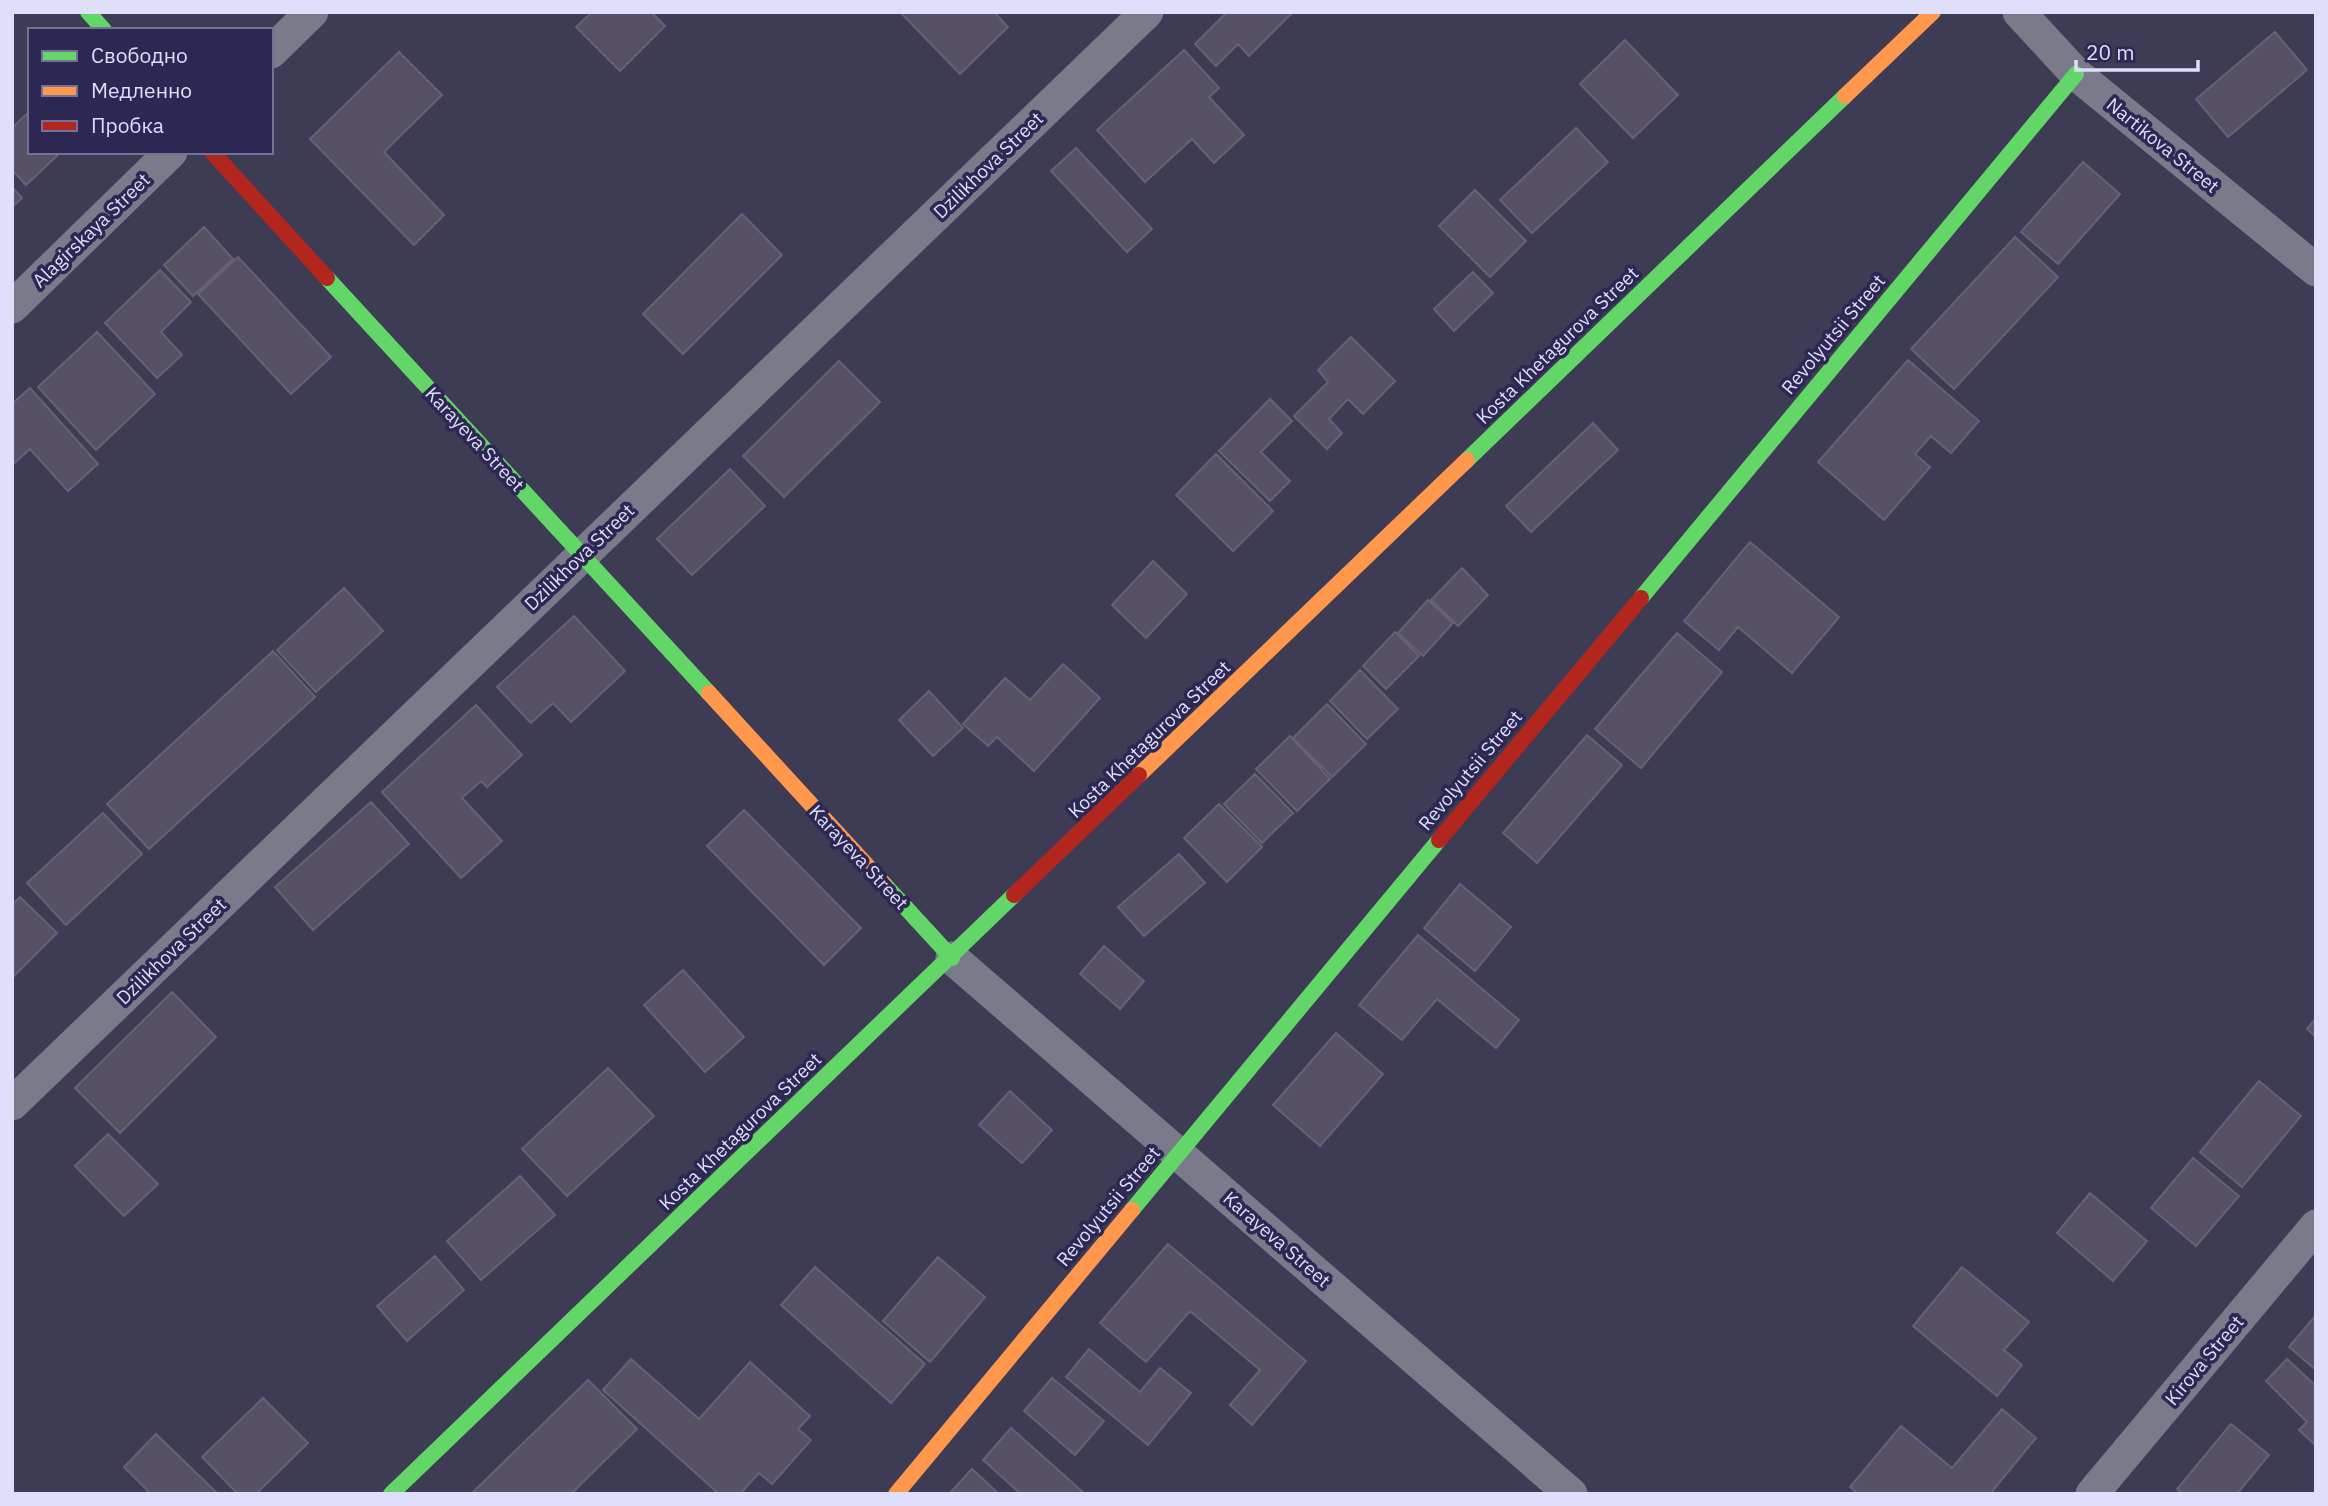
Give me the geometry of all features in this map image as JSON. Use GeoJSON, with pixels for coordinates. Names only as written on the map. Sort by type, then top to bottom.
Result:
{"type":"FeatureCollection","features":[{"type":"Feature","properties":{"kind":"street"},"geometry":{"type":"LineString","coordinates":[[88,12],[102,28]]}},
{"type":"Feature","properties":{"kind":"street"},"geometry":{"type":"LineString","coordinates":[[273,50],[312,12]]}},
{"type":"Feature","properties":{"kind":"street","name":"Dzilikhova Street"},"geometry":{"type":"LineString","coordinates":[[12,1104],[1147,12]]}},
{"type":"Feature","properties":{"kind":"street","name":"Kosta Khetagurova Street"},"geometry":{"type":"LineString","coordinates":[[391,1494],[952,958],[1933,12]]}},
{"type":"Feature","properties":{"kind":"street","name":"Nartikova Street"},"geometry":{"type":"LineString","coordinates":[[2019,12],[2076,74],[2316,270]]}},
{"type":"Feature","properties":{"kind":"street","name":"Revolyutsii Street"},"geometry":{"type":"LineString","coordinates":[[896,1494],[2076,74]]}},
{"type":"Feature","properties":{"kind":"street","name":"Alagirskaya Street"},"geometry":{"type":"LineString","coordinates":[[12,307],[169,154]]}},
{"type":"Feature","properties":{"kind":"street","name":"Karayeva Street"},"geometry":{"type":"LineString","coordinates":[[214,154],[952,958],[1571,1494]]}},
{"type":"Feature","properties":{"kind":"street","name":"Kirova Street"},"geometry":{"type":"LineString","coordinates":[[2092,1494],[2316,1226]]}},
{"type":"Feature","properties":{"kind":"building"},"geometry":{"type":"Polygon","coordinates":[[[592,12],[651,12],[665,26],[620,71],[576,27],[592,12]]]}},
{"type":"Feature","properties":{"kind":"building"},"geometry":{"type":"Polygon","coordinates":[[[900,12],[994,12],[1008,27],[960,74],[900,12]]]}},
{"type":"Feature","properties":{"kind":"building"},"geometry":{"type":"Polygon","coordinates":[[[1227,12],[1293,12],[1249,56],[1238,44],[1216,66],[1195,44],[1227,12]]]}},
{"type":"Feature","properties":{"kind":"building"},"geometry":{"type":"Polygon","coordinates":[[[2275,32],[2307,70],[2228,137],[2196,99],[2275,32]]]}},
{"type":"Feature","properties":{"kind":"building"},"geometry":{"type":"Polygon","coordinates":[[[1625,40],[1678,95],[1633,138],[1580,84],[1625,40]]]}},
{"type":"Feature","properties":{"kind":"building"},"geometry":{"type":"Polygon","coordinates":[[[1184,50],[1219,88],[1209,97],[1244,135],[1214,163],[1192,139],[1145,182],[1097,130],[1184,50]]]}},
{"type":"Feature","properties":{"kind":"building"},"geometry":{"type":"Polygon","coordinates":[[[399,52],[442,95],[384,152],[444,215],[414,245],[310,139],[399,52]]]}},
{"type":"Feature","properties":{"kind":"building"},"geometry":{"type":"Polygon","coordinates":[[[28,113],[28,154],[59,154],[26,185],[12,170],[12,128],[28,113]]]}},
{"type":"Feature","properties":{"kind":"building"},"geometry":{"type":"Polygon","coordinates":[[[1576,128],[1608,162],[1532,233],[1500,200],[1576,128]]]}},
{"type":"Feature","properties":{"kind":"building"},"geometry":{"type":"Polygon","coordinates":[[[1076,148],[1152,229],[1127,252],[1051,171],[1076,148]]]}},
{"type":"Feature","properties":{"kind":"building"},"geometry":{"type":"Polygon","coordinates":[[[2083,162],[2120,194],[2058,264],[2021,232],[2083,162]]]}},
{"type":"Feature","properties":{"kind":"building"},"geometry":{"type":"Polygon","coordinates":[[[12,187],[22,198],[12,207],[12,187]]]}},
{"type":"Feature","properties":{"kind":"building"},"geometry":{"type":"Polygon","coordinates":[[[1475,190],[1526,241],[1490,277],[1439,226],[1475,190]]]}},
{"type":"Feature","properties":{"kind":"building"},"geometry":{"type":"Polygon","coordinates":[[[742,214],[782,255],[683,354],[643,314],[742,214]]]}},
{"type":"Feature","properties":{"kind":"building"},"geometry":{"type":"Polygon","coordinates":[[[204,227],[233,259],[193,296],[164,265],[204,227]]]}},
{"type":"Feature","properties":{"kind":"building"},"geometry":{"type":"Polygon","coordinates":[[[2015,237],[2058,277],[1954,389],[1911,349],[2015,237]]]}},
{"type":"Feature","properties":{"kind":"building"},"geometry":{"type":"Polygon","coordinates":[[[238,257],[331,357],[291,394],[198,294],[238,257]]]}},
{"type":"Feature","properties":{"kind":"building"},"geometry":{"type":"Polygon","coordinates":[[[160,270],[191,302],[161,332],[182,355],[157,378],[105,323],[160,270]]]}},
{"type":"Feature","properties":{"kind":"building"},"geometry":{"type":"Polygon","coordinates":[[[1473,272],[1493,293],[1454,331],[1434,309],[1473,272]]]}},
{"type":"Feature","properties":{"kind":"building"},"geometry":{"type":"Polygon","coordinates":[[[97,332],[155,394],[96,450],[38,387],[97,332]]]}},
{"type":"Feature","properties":{"kind":"building"},"geometry":{"type":"Polygon","coordinates":[[[1351,337],[1395,381],[1363,414],[1348,399],[1329,419],[1342,433],[1327,449],[1294,416],[1328,382],[1318,370],[1351,337]]]}},
{"type":"Feature","properties":{"kind":"building"},"geometry":{"type":"Polygon","coordinates":[[[1908,360],[1979,421],[1951,453],[1931,436],[1915,454],[1930,467],[1884,520],[1818,462],[1908,360]]]}},
{"type":"Feature","properties":{"kind":"building"},"geometry":{"type":"Polygon","coordinates":[[[839,361],[880,402],[784,497],[743,456],[839,361]]]}},
{"type":"Feature","properties":{"kind":"building"},"geometry":{"type":"Polygon","coordinates":[[[30,388],[98,464],[68,491],[30,449],[12,465],[12,404],[30,388]]]}},
{"type":"Feature","properties":{"kind":"building"},"geometry":{"type":"Polygon","coordinates":[[[1270,399],[1292,421],[1261,452],[1290,481],[1270,501],[1219,451],[1270,399]]]}},
{"type":"Feature","properties":{"kind":"building"},"geometry":{"type":"Polygon","coordinates":[[[1593,423],[1618,450],[1531,532],[1506,506],[1593,423]]]}},
{"type":"Feature","properties":{"kind":"building"},"geometry":{"type":"Polygon","coordinates":[[[1216,454],[1273,511],[1233,551],[1176,495],[1216,454]]]}},
{"type":"Feature","properties":{"kind":"building"},"geometry":{"type":"Polygon","coordinates":[[[730,469],[765,506],[692,575],[657,539],[730,469]]]}},
{"type":"Feature","properties":{"kind":"building"},"geometry":{"type":"Polygon","coordinates":[[[1750,542],[1839,617],[1792,673],[1738,627],[1719,650],[1684,621],[1750,542]]]}},
{"type":"Feature","properties":{"kind":"building"},"geometry":{"type":"Polygon","coordinates":[[[1153,561],[1187,594],[1146,638],[1112,605],[1153,561]]]}},
{"type":"Feature","properties":{"kind":"building"},"geometry":{"type":"Polygon","coordinates":[[[1462,568],[1488,595],[1458,626],[1431,600],[1462,568]]]}},
{"type":"Feature","properties":{"kind":"building"},"geometry":{"type":"Polygon","coordinates":[[[344,588],[383,631],[316,692],[277,650],[344,588]]]}},
{"type":"Feature","properties":{"kind":"building"},"geometry":{"type":"Polygon","coordinates":[[[1428,600],[1453,623],[1423,656],[1398,633],[1428,600]]]}},
{"type":"Feature","properties":{"kind":"building"},"geometry":{"type":"Polygon","coordinates":[[[574,616],[625,671],[571,722],[553,703],[531,723],[497,687],[574,616]]]}},
{"type":"Feature","properties":{"kind":"building"},"geometry":{"type":"Polygon","coordinates":[[[1395,632],[1419,656],[1386,689],[1363,666],[1395,632]]]}},
{"type":"Feature","properties":{"kind":"building"},"geometry":{"type":"Polygon","coordinates":[[[1677,633],[1722,672],[1641,768],[1595,729],[1677,633]]]}},
{"type":"Feature","properties":{"kind":"building"},"geometry":{"type":"Polygon","coordinates":[[[273,651],[315,697],[149,849],[107,804],[273,651]]]}},
{"type":"Feature","properties":{"kind":"building"},"geometry":{"type":"Polygon","coordinates":[[[1063,664],[1100,698],[1034,771],[997,737],[988,746],[963,724],[1005,678],[1030,700],[1063,664]]]}},
{"type":"Feature","properties":{"kind":"building"},"geometry":{"type":"Polygon","coordinates":[[[1360,670],[1398,709],[1367,739],[1330,701],[1360,670]]]}},
{"type":"Feature","properties":{"kind":"building"},"geometry":{"type":"Polygon","coordinates":[[[929,691],[963,728],[933,756],[899,720],[929,691]]]}},
{"type":"Feature","properties":{"kind":"building"},"geometry":{"type":"Polygon","coordinates":[[[1327,704],[1366,744],[1332,777],[1293,738],[1327,704]]]}},
{"type":"Feature","properties":{"kind":"building"},"geometry":{"type":"Polygon","coordinates":[[[476,705],[522,755],[487,787],[481,781],[462,798],[502,841],[461,878],[382,792],[476,705]]]}},
{"type":"Feature","properties":{"kind":"building"},"geometry":{"type":"Polygon","coordinates":[[[1587,735],[1622,765],[1537,863],[1503,833],[1587,735]]]}},
{"type":"Feature","properties":{"kind":"building"},"geometry":{"type":"Polygon","coordinates":[[[1290,736],[1330,779],[1297,811],[1256,769],[1290,736]]]}},
{"type":"Feature","properties":{"kind":"building"},"geometry":{"type":"Polygon","coordinates":[[[1255,774],[1293,813],[1262,843],[1224,804],[1255,774]]]}},
{"type":"Feature","properties":{"kind":"building"},"geometry":{"type":"Polygon","coordinates":[[[371,802],[409,844],[313,930],[275,887],[371,802]]]}},
{"type":"Feature","properties":{"kind":"building"},"geometry":{"type":"Polygon","coordinates":[[[1219,804],[1262,847],[1227,882],[1184,838],[1219,804]]]}},
{"type":"Feature","properties":{"kind":"building"},"geometry":{"type":"Polygon","coordinates":[[[744,810],[861,928],[824,965],[707,846],[744,810]]]}},
{"type":"Feature","properties":{"kind":"building"},"geometry":{"type":"Polygon","coordinates":[[[103,813],[142,854],[66,925],[27,883],[103,813]]]}},
{"type":"Feature","properties":{"kind":"building"},"geometry":{"type":"Polygon","coordinates":[[[1179,854],[1205,883],[1144,936],[1118,907],[1179,854]]]}},
{"type":"Feature","properties":{"kind":"building"},"geometry":{"type":"Polygon","coordinates":[[[1460,884],[1511,927],[1475,971],[1424,928],[1460,884]]]}},
{"type":"Feature","properties":{"kind":"building"},"geometry":{"type":"Polygon","coordinates":[[[20,897],[57,933],[12,978],[12,905],[20,897]]]}},
{"type":"Feature","properties":{"kind":"building"},"geometry":{"type":"Polygon","coordinates":[[[1418,935],[1519,1020],[1496,1048],[1437,999],[1402,1040],[1359,1005],[1418,935]]]}},
{"type":"Feature","properties":{"kind":"building"},"geometry":{"type":"Polygon","coordinates":[[[1104,946],[1144,981],[1120,1009],[1080,974],[1104,946]]]}},
{"type":"Feature","properties":{"kind":"building"},"geometry":{"type":"Polygon","coordinates":[[[683,970],[744,1037],[705,1072],[644,1005],[683,970]]]}},
{"type":"Feature","properties":{"kind":"building"},"geometry":{"type":"Polygon","coordinates":[[[172,992],[216,1037],[120,1133],[75,1088],[172,992]]]}},
{"type":"Feature","properties":{"kind":"building"},"geometry":{"type":"Polygon","coordinates":[[[2316,1018],[2316,1037],[2307,1029],[2316,1018]]]}},
{"type":"Feature","properties":{"kind":"building"},"geometry":{"type":"Polygon","coordinates":[[[1336,1033],[1383,1074],[1320,1146],[1273,1105],[1336,1033]]]}},
{"type":"Feature","properties":{"kind":"building"},"geometry":{"type":"Polygon","coordinates":[[[608,1068],[654,1116],[567,1196],[522,1149],[608,1068]]]}},
{"type":"Feature","properties":{"kind":"building"},"geometry":{"type":"Polygon","coordinates":[[[2259,1081],[2301,1116],[2242,1187],[2200,1152],[2259,1081]]]}},
{"type":"Feature","properties":{"kind":"building"},"geometry":{"type":"Polygon","coordinates":[[[1010,1091],[1052,1130],[1022,1163],[979,1125],[1010,1091]]]}},
{"type":"Feature","properties":{"kind":"building"},"geometry":{"type":"Polygon","coordinates":[[[108,1134],[158,1184],[124,1216],[75,1166],[108,1134]]]}},
{"type":"Feature","properties":{"kind":"building"},"geometry":{"type":"Polygon","coordinates":[[[2193,1158],[2239,1196],[2196,1246],[2151,1208],[2193,1158]]]}},
{"type":"Feature","properties":{"kind":"building"},"geometry":{"type":"Polygon","coordinates":[[[520,1176],[555,1215],[481,1280],[447,1241],[520,1176]]]}},
{"type":"Feature","properties":{"kind":"building"},"geometry":{"type":"Polygon","coordinates":[[[2090,1193],[2147,1241],[2113,1281],[2057,1233],[2090,1193]]]}},
{"type":"Feature","properties":{"kind":"building"},"geometry":{"type":"Polygon","coordinates":[[[1168,1244],[1306,1361],[1252,1425],[1230,1405],[1260,1370],[1190,1311],[1146,1362],[1100,1323],[1168,1244]]]}},
{"type":"Feature","properties":{"kind":"building"},"geometry":{"type":"Polygon","coordinates":[[[435,1256],[464,1290],[407,1341],[377,1306],[435,1256]]]}},
{"type":"Feature","properties":{"kind":"building"},"geometry":{"type":"Polygon","coordinates":[[[938,1257],[985,1297],[930,1362],[883,1321],[938,1257]]]}},
{"type":"Feature","properties":{"kind":"building"},"geometry":{"type":"Polygon","coordinates":[[[815,1267],[925,1364],[891,1403],[781,1305],[815,1267]]]}},
{"type":"Feature","properties":{"kind":"building"},"geometry":{"type":"Polygon","coordinates":[[[1962,1267],[2029,1322],[2004,1350],[2022,1365],[1997,1396],[1913,1326],[1962,1267]]]}},
{"type":"Feature","properties":{"kind":"building"},"geometry":{"type":"Polygon","coordinates":[[[2316,1315],[2316,1370],[2289,1347],[2316,1315]]]}},
{"type":"Feature","properties":{"kind":"building"},"geometry":{"type":"Polygon","coordinates":[[[1089,1349],[1140,1392],[1160,1368],[1191,1393],[1148,1445],[1066,1377],[1089,1349]]]}},
{"type":"Feature","properties":{"kind":"building"},"geometry":{"type":"Polygon","coordinates":[[[631,1359],[699,1419],[750,1362],[810,1416],[798,1429],[811,1440],[772,1484],[759,1473],[740,1494],[719,1494],[603,1390],[631,1359]]]}},
{"type":"Feature","properties":{"kind":"building"},"geometry":{"type":"Polygon","coordinates":[[[2287,1359],[2316,1386],[2316,1446],[2299,1430],[2307,1422],[2266,1381],[2287,1359]]]}},
{"type":"Feature","properties":{"kind":"building"},"geometry":{"type":"Polygon","coordinates":[[[1052,1378],[1104,1421],[1075,1455],[1024,1411],[1052,1378]]]}},
{"type":"Feature","properties":{"kind":"building"},"geometry":{"type":"Polygon","coordinates":[[[588,1380],[637,1429],[571,1494],[471,1494],[588,1380]]]}},
{"type":"Feature","properties":{"kind":"building"},"geometry":{"type":"Polygon","coordinates":[[[263,1398],[308,1443],[256,1494],[238,1494],[202,1457],[263,1398]]]}},
{"type":"Feature","properties":{"kind":"building"},"geometry":{"type":"Polygon","coordinates":[[[2002,1409],[2036,1438],[1990,1494],[1858,1494],[1850,1487],[1901,1426],[1952,1468],[2002,1409]]]}},
{"type":"Feature","properties":{"kind":"building"},"geometry":{"type":"Polygon","coordinates":[[[2231,1424],[2269,1455],[2237,1494],[2183,1494],[2177,1489],[2231,1424]]]}},
{"type":"Feature","properties":{"kind":"building"},"geometry":{"type":"Polygon","coordinates":[[[1011,1428],[1085,1494],[1021,1494],[983,1460],[1011,1428]]]}},
{"type":"Feature","properties":{"kind":"building"},"geometry":{"type":"Polygon","coordinates":[[[156,1434],[218,1494],[151,1494],[124,1467],[156,1434]]]}},
{"type":"Feature","properties":{"kind":"building"},"geometry":{"type":"Polygon","coordinates":[[[972,1469],[999,1494],[949,1494],[972,1469]]]}},
{"type":"Feature","properties":{"kind":"traffic: fast"},"geometry":{"type":"LineString","coordinates":[[88,12],[102,28]]}},
{"type":"Feature","properties":{"kind":"traffic: fast"},"geometry":{"type":"LineString","coordinates":[[1641,598],[2076,74]]}},
{"type":"Feature","properties":{"kind":"traffic: fast"},"geometry":{"type":"LineString","coordinates":[[1467,460],[1845,96]]}},
{"type":"Feature","properties":{"kind":"traffic: fast"},"geometry":{"type":"LineString","coordinates":[[327,278],[709,693]]}},
{"type":"Feature","properties":{"kind":"traffic: fast"},"geometry":{"type":"LineString","coordinates":[[1132,1210],[1439,840]]}},
{"type":"Feature","properties":{"kind":"traffic: fast"},"geometry":{"type":"LineString","coordinates":[[884,884],[952,958]]}},
{"type":"Feature","properties":{"kind":"traffic: fast"},"geometry":{"type":"LineString","coordinates":[[391,1494],[1014,895]]}},
{"type":"Feature","properties":{"kind":"traffic: slow"},"geometry":{"type":"LineString","coordinates":[[1845,96],[1933,12]]}},
{"type":"Feature","properties":{"kind":"traffic: slow"},"geometry":{"type":"LineString","coordinates":[[1139,775],[1467,460]]}},
{"type":"Feature","properties":{"kind":"traffic: slow"},"geometry":{"type":"LineString","coordinates":[[709,693],[884,884]]}},
{"type":"Feature","properties":{"kind":"traffic: slow"},"geometry":{"type":"LineString","coordinates":[[896,1494],[1132,1210]]}},
{"type":"Feature","properties":{"kind":"traffic: jam"},"geometry":{"type":"LineString","coordinates":[[214,154],[327,278]]}},
{"type":"Feature","properties":{"kind":"traffic: jam"},"geometry":{"type":"LineString","coordinates":[[1439,840],[1641,598]]}},
{"type":"Feature","properties":{"kind":"traffic: jam"},"geometry":{"type":"LineString","coordinates":[[1014,895],[1139,775]]}}]}
